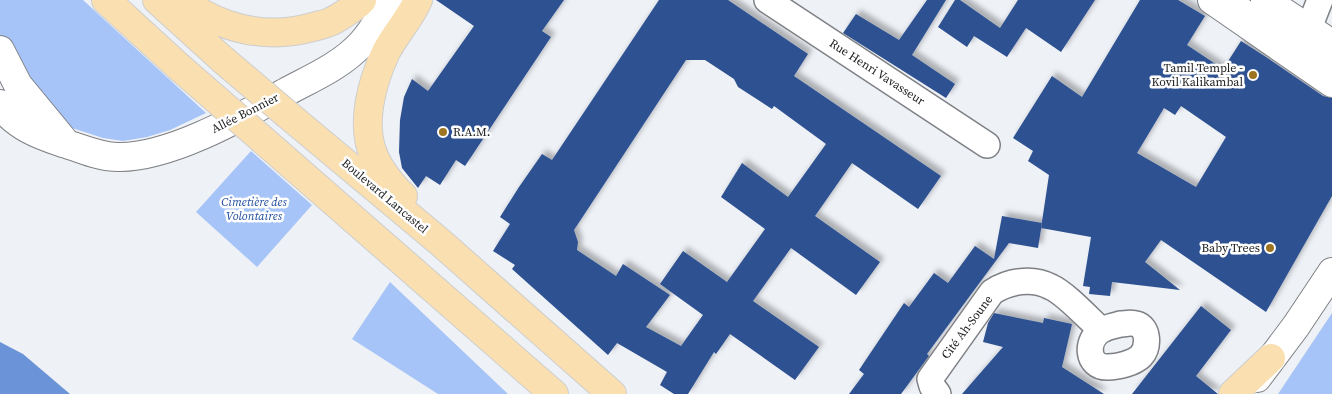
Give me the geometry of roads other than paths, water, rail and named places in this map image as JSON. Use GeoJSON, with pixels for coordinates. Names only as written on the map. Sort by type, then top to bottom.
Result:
{"type":"FeatureCollection","features":[{"type":"Feature","properties":{"kind":"main road"},"geometry":{"type":"LineString","coordinates":[[106,0],[178,66],[554,394]]}},
{"type":"Feature","properties":{"kind":"main road","name":"Boulevard Lancastel"},"geometry":{"type":"LineString","coordinates":[[157,0],[222,59],[440,242],[612,394]]}},
{"type":"Feature","properties":{"kind":"main road"},"geometry":{"type":"LineString","coordinates":[[181,0],[203,14],[232,26],[265,33],[296,32],[332,22],[362,0]]}},
{"type":"Feature","properties":{"kind":"main road"},"geometry":{"type":"LineString","coordinates":[[418,0],[386,52],[371,92],[368,130],[374,157],[395,189],[417,209],[440,242]]}},
{"type":"Feature","properties":{"kind":"main road"},"geometry":{"type":"LineString","coordinates":[[1233,394],[1271,358]]}},
{"type":"Feature","properties":{"kind":"street","name":"Allée Bonnier"},"geometry":{"type":"LineString","coordinates":[[0,104],[6,114],[25,128],[44,137],[96,154],[117,157],[154,153],[223,125],[329,70],[361,44],[392,0]]}},
{"type":"Feature","properties":{"kind":"street","name":"Rue Henri Vavasseur"},"geometry":{"type":"LineString","coordinates":[[767,0],[987,145]]}},
{"type":"Feature","properties":{"kind":"street"},"geometry":{"type":"LineString","coordinates":[[1212,0],[1332,83]]}},
{"type":"Feature","properties":{"kind":"street"},"geometry":{"type":"LineString","coordinates":[[1265,0],[1332,44]]}},
{"type":"Feature","properties":{"kind":"street"},"geometry":{"type":"LineString","coordinates":[[1309,28],[1320,0]]}},
{"type":"Feature","properties":{"kind":"street"},"geometry":{"type":"LineString","coordinates":[[0,50],[18,85],[29,101],[66,143]]}},
{"type":"Feature","properties":{"kind":"street"},"geometry":{"type":"LineString","coordinates":[[1246,394],[1296,326],[1332,272]]}},
{"type":"Feature","properties":{"kind":"street","name":"Cité Ah-Soune"},"geometry":{"type":"LineString","coordinates":[[938,394],[932,386],[930,379],[992,292],[1002,286],[1031,281],[1051,286],[1102,330]]}},
{"type":"Feature","properties":{"kind":"lane"},"geometry":{"type":"LineString","coordinates":[[1238,0],[1332,63]]}},
{"type":"Feature","properties":{"kind":"place","name":"Tamil Temple - Kovil Kalikambal"},"geometry":{"type":"Point","coordinates":[1253,75]}},
{"type":"Feature","properties":{"kind":"place","name":"R.A.M."},"geometry":{"type":"Point","coordinates":[443,132]}},
{"type":"Feature","properties":{"kind":"place","name":"Baby Trees"},"geometry":{"type":"Point","coordinates":[1270,248]}},
{"type":"Feature","properties":{"kind":"park label","name":"Cimetière des Volontaires"},"geometry":{"type":"Point","coordinates":[254,209]}}]}
